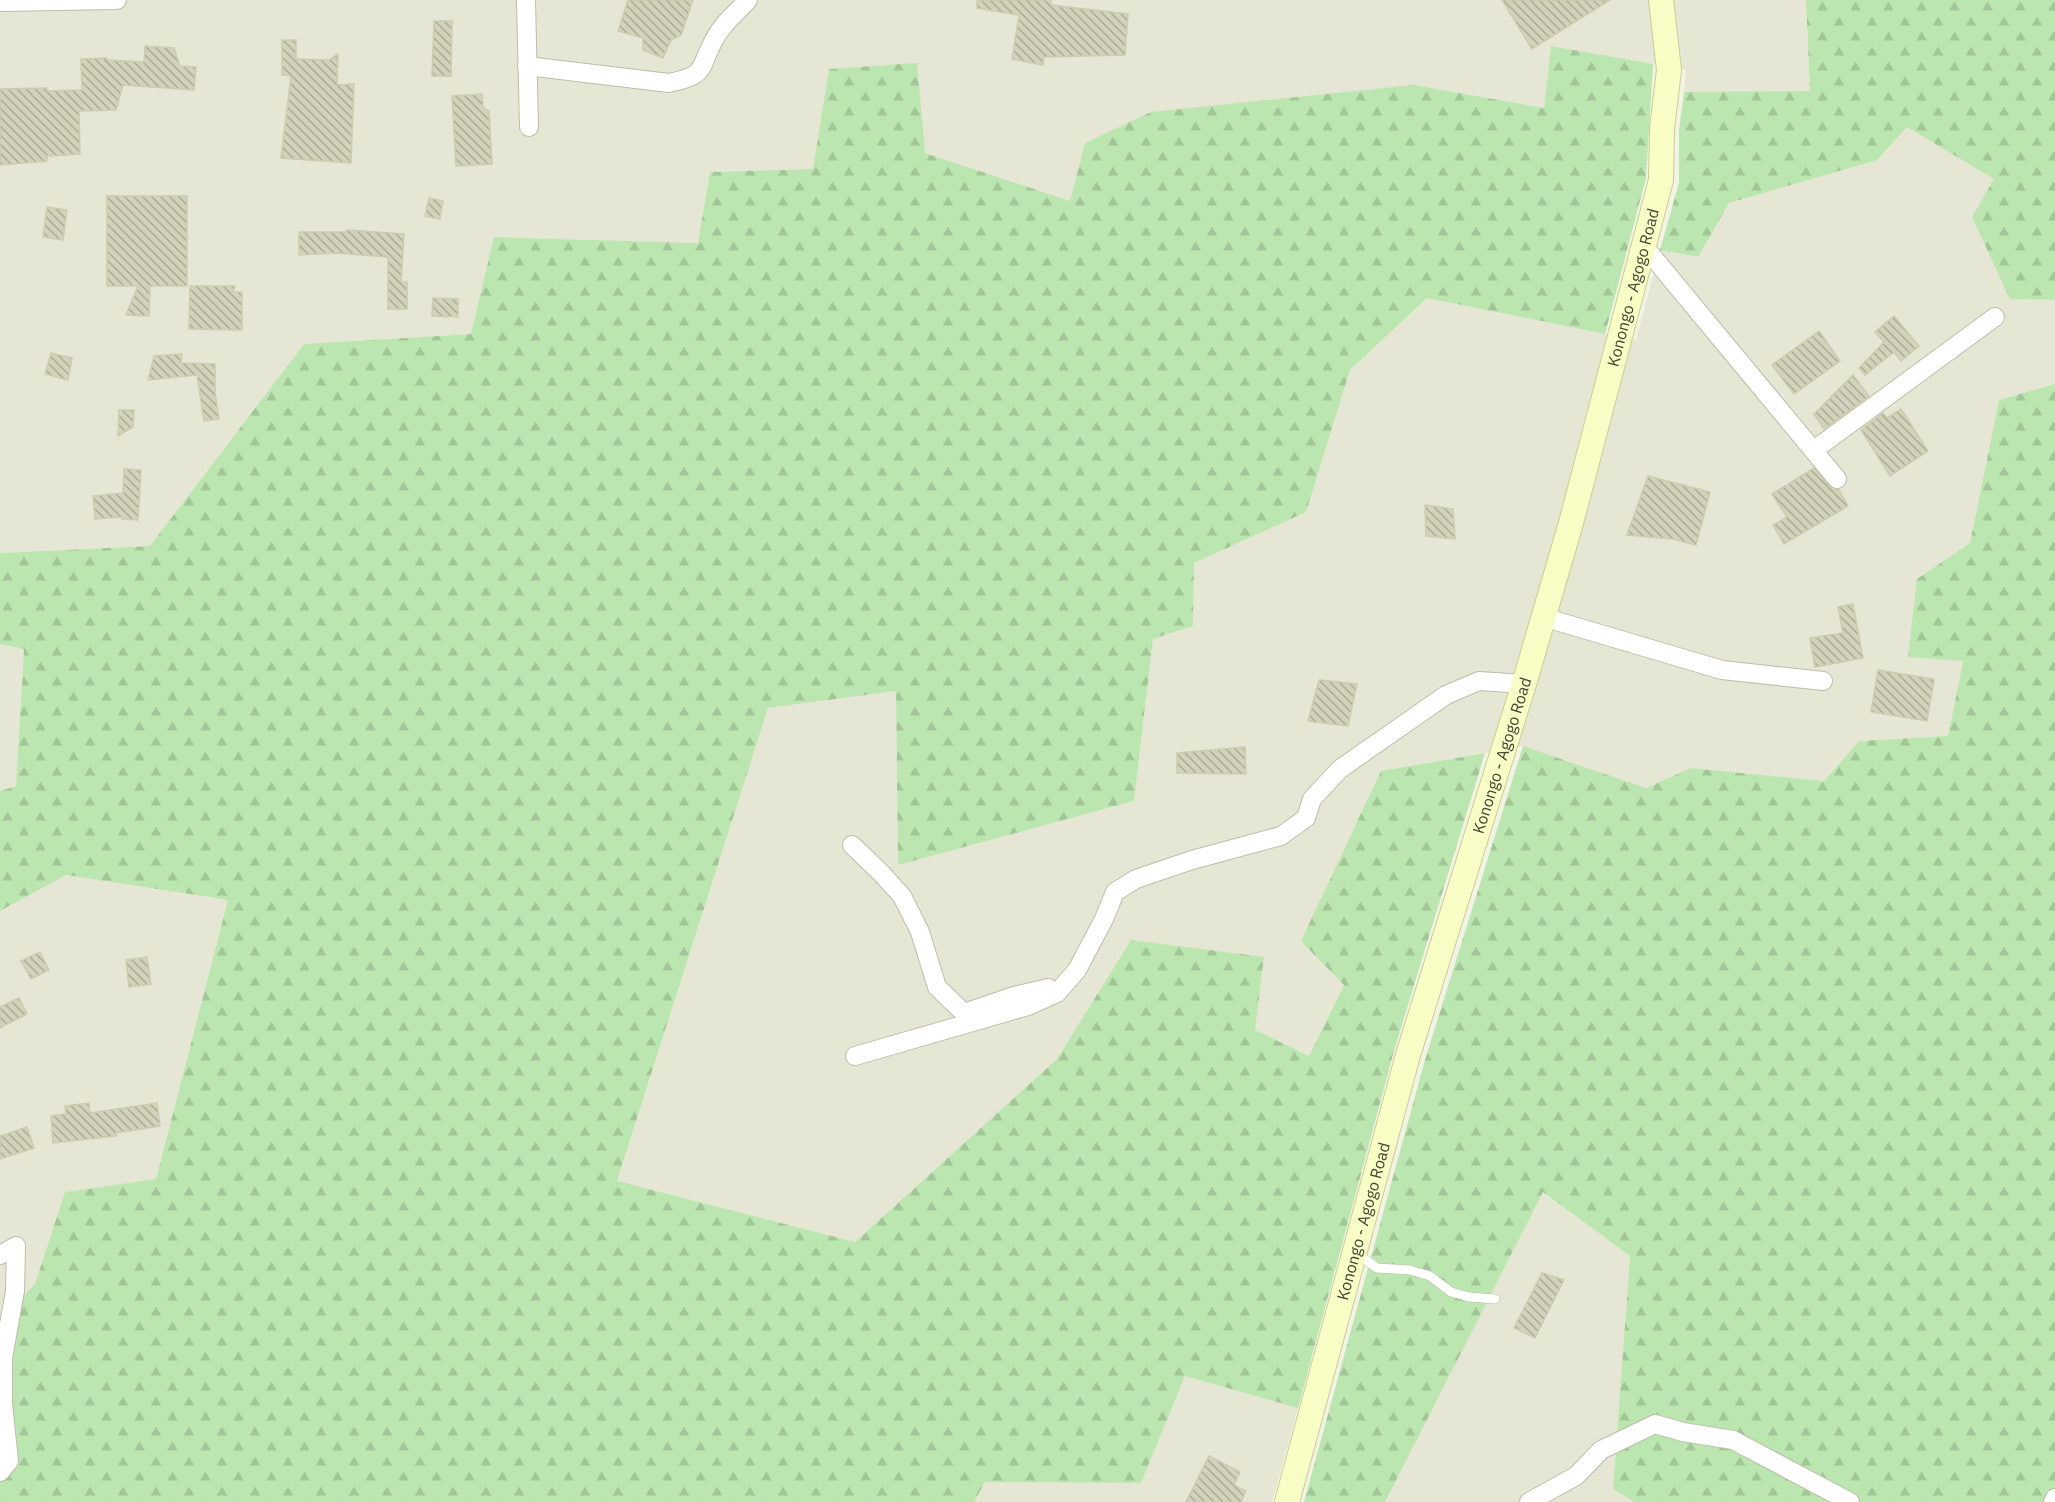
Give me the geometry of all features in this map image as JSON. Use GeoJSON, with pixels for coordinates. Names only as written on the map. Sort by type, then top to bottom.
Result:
{"type":"FeatureCollection","features":[{"type":"Feature","properties":{"kind":"main road","name":"Konongo - Agogo Road"},"geometry":{"type":"LineString","coordinates":[[1287,1502],[1408,1055],[1524,684],[1571,523],[1661,180],[1662,129],[1669,70],[1661,0]]}},
{"type":"Feature","properties":{"kind":"street"},"geometry":{"type":"LineString","coordinates":[[0,2],[117,0]]}},
{"type":"Feature","properties":{"kind":"street"},"geometry":{"type":"LineString","coordinates":[[526,0],[529,127]]}},
{"type":"Feature","properties":{"kind":"street"},"geometry":{"type":"LineString","coordinates":[[527,66],[669,83],[689,79],[703,67],[713,41],[725,23],[748,0]]}},
{"type":"Feature","properties":{"kind":"street"},"geometry":{"type":"LineString","coordinates":[[1643,245],[1838,478]]}},
{"type":"Feature","properties":{"kind":"street"},"geometry":{"type":"LineString","coordinates":[[1814,450],[1995,317]]}},
{"type":"Feature","properties":{"kind":"street"},"geometry":{"type":"LineString","coordinates":[[1544,617],[1722,670],[1823,681]]}},
{"type":"Feature","properties":{"kind":"street"},"geometry":{"type":"LineString","coordinates":[[855,1056],[1028,1006],[1057,993],[1077,970],[1104,919],[1115,892],[1137,879],[1192,860],[1281,836],[1306,818],[1312,799],[1340,769],[1446,695],[1479,681],[1524,684]]}},
{"type":"Feature","properties":{"kind":"street"},"geometry":{"type":"LineString","coordinates":[[852,845],[902,896],[920,932],[937,987],[964,1013],[1014,996],[1050,988]]}},
{"type":"Feature","properties":{"kind":"street"},"geometry":{"type":"LineString","coordinates":[[0,1255],[16,1246],[15,1291],[2,1357],[3,1404],[9,1461],[0,1472]]}},
{"type":"Feature","properties":{"kind":"street"},"geometry":{"type":"LineString","coordinates":[[1529,1502],[1576,1476],[1601,1450],[1654,1424],[1683,1432],[1733,1440],[1850,1502]]}},
{"type":"Feature","properties":{"kind":"street"},"geometry":{"type":"LineString","coordinates":[[2053,1502],[2055,1498]]}},
{"type":"Feature","properties":{"kind":"lane"},"geometry":{"type":"LineString","coordinates":[[1354,1252],[1377,1268],[1410,1270],[1430,1276],[1450,1292],[1469,1297],[1495,1299]]}},
{"type":"Feature","properties":{"kind":"shaded area"},"geometry":{"type":"Polygon","coordinates":[[[0,0],[1806,0],[1810,92],[1684,92],[1686,70],[1551,46],[1544,108],[1414,85],[1085,143],[1070,201],[925,153],[813,169],[710,172],[698,243],[495,237],[471,334],[304,344],[150,546],[0,553],[0,0]]]}},
{"type":"Feature","properties":{"kind":"shaded area"},"geometry":{"type":"Polygon","coordinates":[[[1907,127],[1994,179],[2010,299],[2055,300],[2055,384],[1999,400],[1970,543],[1917,579],[1963,660],[1948,736],[1859,741],[1824,781],[1691,768],[1646,788],[1523,746],[1381,771],[1344,985],[1309,1056],[1255,1030],[1131,940],[1057,1059],[855,1242],[617,1182],[768,708],[896,691],[898,865],[1134,801],[1153,639],[1193,626],[1194,563],[1306,512],[1350,370],[1427,298],[1636,340],[1660,250],[1698,257],[1729,203],[1877,160],[1907,127]]]}},
{"type":"Feature","properties":{"kind":"shaded area"},"geometry":{"type":"Polygon","coordinates":[[[0,644],[24,649],[16,786],[0,791],[0,644]]]}},
{"type":"Feature","properties":{"kind":"shaded area"},"geometry":{"type":"Polygon","coordinates":[[[66,875],[228,900],[156,1179],[65,1192],[35,1284],[0,1321],[0,911],[66,875]]]}},
{"type":"Feature","properties":{"kind":"shaded area"},"geometry":{"type":"Polygon","coordinates":[[[1542,1191],[1630,1256],[1613,1489],[1634,1502],[1385,1502],[1542,1191]]]}},
{"type":"Feature","properties":{"kind":"shaded area"},"geometry":{"type":"Polygon","coordinates":[[[1185,1376],[1298,1408],[1272,1502],[974,1502],[985,1482],[1141,1483],[1185,1376]]]}},
{"type":"Feature","properties":{"kind":"green space"},"geometry":{"type":"Polygon","coordinates":[[[1806,0],[2055,0],[2055,300],[2010,299],[1972,217],[1994,179],[1907,127],[1877,160],[1729,203],[1698,257],[1660,250],[1679,183],[1679,130],[1684,92],[1810,91],[1806,0]]]}},
{"type":"Feature","properties":{"kind":"green space"},"geometry":{"type":"Polygon","coordinates":[[[1551,46],[1653,64],[1646,178],[1605,334],[1427,298],[1350,370],[1306,512],[1194,563],[1193,626],[1153,639],[1134,801],[898,865],[896,691],[768,708],[617,1181],[855,1242],[1057,1059],[1131,940],[1264,957],[1255,1030],[1309,1056],[1344,985],[1301,941],[1381,771],[1485,753],[1394,1051],[1298,1408],[1185,1376],[1141,1483],[985,1482],[974,1502],[0,1502],[0,1321],[35,1284],[65,1192],[156,1179],[228,900],[66,875],[0,911],[0,791],[16,786],[24,649],[0,644],[0,553],[150,546],[304,344],[471,334],[494,237],[698,243],[710,172],[813,169],[829,69],[917,63],[925,153],[1070,201],[1085,143],[1151,112],[1414,85],[1544,108],[1551,46]]]}},
{"type":"Feature","properties":{"kind":"green space"},"geometry":{"type":"Polygon","coordinates":[[[2055,384],[2055,1502],[1634,1502],[1613,1489],[1630,1256],[1543,1192],[1385,1502],[1304,1502],[1425,1060],[1523,746],[1646,788],[1691,768],[1824,781],[1859,741],[1948,736],[1963,661],[1908,657],[1917,579],[1970,543],[1999,400],[2055,384]]]}},
{"type":"Feature","properties":{"kind":"building"},"geometry":{"type":"Polygon","coordinates":[[[628,0],[693,0],[681,35],[671,40],[663,58],[643,50],[643,38],[618,31],[628,0]]]}},
{"type":"Feature","properties":{"kind":"building"},"geometry":{"type":"Polygon","coordinates":[[[977,0],[1051,0],[1051,5],[1128,14],[1125,55],[1044,57],[1043,65],[1012,59],[1019,15],[977,8],[977,0]]]}},
{"type":"Feature","properties":{"kind":"building"},"geometry":{"type":"Polygon","coordinates":[[[1502,0],[1610,0],[1532,49],[1502,0]]]}},
{"type":"Feature","properties":{"kind":"building"},"geometry":{"type":"Polygon","coordinates":[[[434,21],[452,21],[451,76],[432,76],[434,21]]]}},
{"type":"Feature","properties":{"kind":"building"},"geometry":{"type":"Polygon","coordinates":[[[282,40],[296,40],[296,59],[329,60],[338,54],[337,85],[354,84],[351,163],[281,158],[291,76],[282,75],[282,40]]]}},
{"type":"Feature","properties":{"kind":"building"},"geometry":{"type":"Polygon","coordinates":[[[145,46],[174,48],[180,66],[196,67],[194,90],[123,85],[116,110],[79,111],[80,154],[47,156],[47,161],[0,165],[0,89],[82,90],[81,59],[107,58],[107,60],[144,62],[145,46]]]}},
{"type":"Feature","properties":{"kind":"building"},"geometry":{"type":"Polygon","coordinates":[[[482,94],[483,108],[489,111],[492,164],[456,166],[452,96],[482,94]]]}},
{"type":"Feature","properties":{"kind":"building"},"geometry":{"type":"Polygon","coordinates":[[[107,196],[187,196],[187,286],[150,286],[149,316],[126,315],[138,286],[107,286],[107,196]]]}},
{"type":"Feature","properties":{"kind":"building"},"geometry":{"type":"Polygon","coordinates":[[[429,198],[443,201],[440,219],[425,216],[429,198]]]}},
{"type":"Feature","properties":{"kind":"building"},"geometry":{"type":"Polygon","coordinates":[[[47,207],[67,210],[63,240],[43,237],[47,207]]]}},
{"type":"Feature","properties":{"kind":"building"},"geometry":{"type":"Polygon","coordinates":[[[347,230],[404,234],[401,282],[407,282],[407,309],[388,309],[388,257],[336,253],[299,255],[299,232],[347,232],[347,230]]]}},
{"type":"Feature","properties":{"kind":"building"},"geometry":{"type":"Polygon","coordinates":[[[190,286],[235,286],[233,292],[242,292],[242,330],[189,329],[190,286]]]}},
{"type":"Feature","properties":{"kind":"building"},"geometry":{"type":"Polygon","coordinates":[[[433,298],[458,299],[458,317],[432,316],[433,298]]]}},
{"type":"Feature","properties":{"kind":"building"},"geometry":{"type":"Polygon","coordinates":[[[1894,316],[1919,346],[1901,361],[1894,352],[1865,375],[1859,368],[1884,342],[1875,332],[1894,316]]]}},
{"type":"Feature","properties":{"kind":"building"},"geometry":{"type":"Polygon","coordinates":[[[1819,331],[1840,361],[1794,394],[1772,365],[1819,331]]]}},
{"type":"Feature","properties":{"kind":"building"},"geometry":{"type":"Polygon","coordinates":[[[51,353],[72,358],[68,380],[45,374],[51,353]]]}},
{"type":"Feature","properties":{"kind":"building"},"geometry":{"type":"Polygon","coordinates":[[[182,354],[181,363],[215,364],[215,392],[219,419],[204,421],[197,375],[148,380],[154,356],[182,354]]]}},
{"type":"Feature","properties":{"kind":"building"},"geometry":{"type":"Polygon","coordinates":[[[1853,375],[1869,396],[1824,429],[1814,414],[1853,375]]]}},
{"type":"Feature","properties":{"kind":"building"},"geometry":{"type":"Polygon","coordinates":[[[1901,409],[1928,451],[1890,476],[1861,430],[1883,413],[1887,418],[1901,409]]]}},
{"type":"Feature","properties":{"kind":"building"},"geometry":{"type":"Polygon","coordinates":[[[119,410],[134,410],[133,427],[118,436],[119,410]]]}},
{"type":"Feature","properties":{"kind":"building"},"geometry":{"type":"Polygon","coordinates":[[[1814,468],[1833,490],[1839,490],[1848,506],[1784,544],[1773,525],[1787,517],[1772,494],[1814,468]]]}},
{"type":"Feature","properties":{"kind":"building"},"geometry":{"type":"Polygon","coordinates":[[[124,469],[141,470],[138,520],[122,519],[122,517],[95,519],[93,496],[123,493],[124,469]]]}},
{"type":"Feature","properties":{"kind":"building"},"geometry":{"type":"Polygon","coordinates":[[[1648,476],[1710,492],[1696,545],[1673,539],[1627,535],[1648,476]]]}},
{"type":"Feature","properties":{"kind":"building"},"geometry":{"type":"Polygon","coordinates":[[[1425,505],[1453,509],[1455,539],[1426,536],[1425,505]]]}},
{"type":"Feature","properties":{"kind":"building"},"geometry":{"type":"Polygon","coordinates":[[[1853,604],[1863,658],[1815,667],[1810,638],[1843,633],[1838,607],[1853,604]]]}},
{"type":"Feature","properties":{"kind":"building"},"geometry":{"type":"Polygon","coordinates":[[[1878,670],[1934,679],[1927,721],[1871,712],[1878,670]]]}},
{"type":"Feature","properties":{"kind":"building"},"geometry":{"type":"Polygon","coordinates":[[[1319,680],[1357,684],[1348,726],[1308,721],[1319,680]]]}},
{"type":"Feature","properties":{"kind":"building"},"geometry":{"type":"Polygon","coordinates":[[[1245,747],[1246,774],[1177,773],[1177,753],[1245,747]]]}},
{"type":"Feature","properties":{"kind":"building"},"geometry":{"type":"Polygon","coordinates":[[[40,952],[49,970],[31,979],[21,961],[40,952]]]}},
{"type":"Feature","properties":{"kind":"building"},"geometry":{"type":"Polygon","coordinates":[[[147,957],[151,984],[129,987],[126,960],[147,957]]]}},
{"type":"Feature","properties":{"kind":"building"},"geometry":{"type":"Polygon","coordinates":[[[19,998],[27,1014],[0,1028],[0,1007],[19,998]]]}},
{"type":"Feature","properties":{"kind":"building"},"geometry":{"type":"Polygon","coordinates":[[[89,1103],[90,1113],[157,1103],[160,1126],[116,1133],[116,1136],[53,1143],[51,1116],[66,1114],[65,1106],[89,1103]]]}},
{"type":"Feature","properties":{"kind":"building"},"geometry":{"type":"Polygon","coordinates":[[[27,1127],[34,1148],[0,1159],[0,1136],[27,1127]]]}},
{"type":"Feature","properties":{"kind":"building"},"geometry":{"type":"Polygon","coordinates":[[[1542,1273],[1564,1280],[1535,1338],[1514,1328],[1542,1273]]]}},
{"type":"Feature","properties":{"kind":"building"},"geometry":{"type":"Polygon","coordinates":[[[1209,1456],[1240,1472],[1234,1485],[1246,1491],[1241,1502],[1186,1502],[1209,1456]]]}}]}
